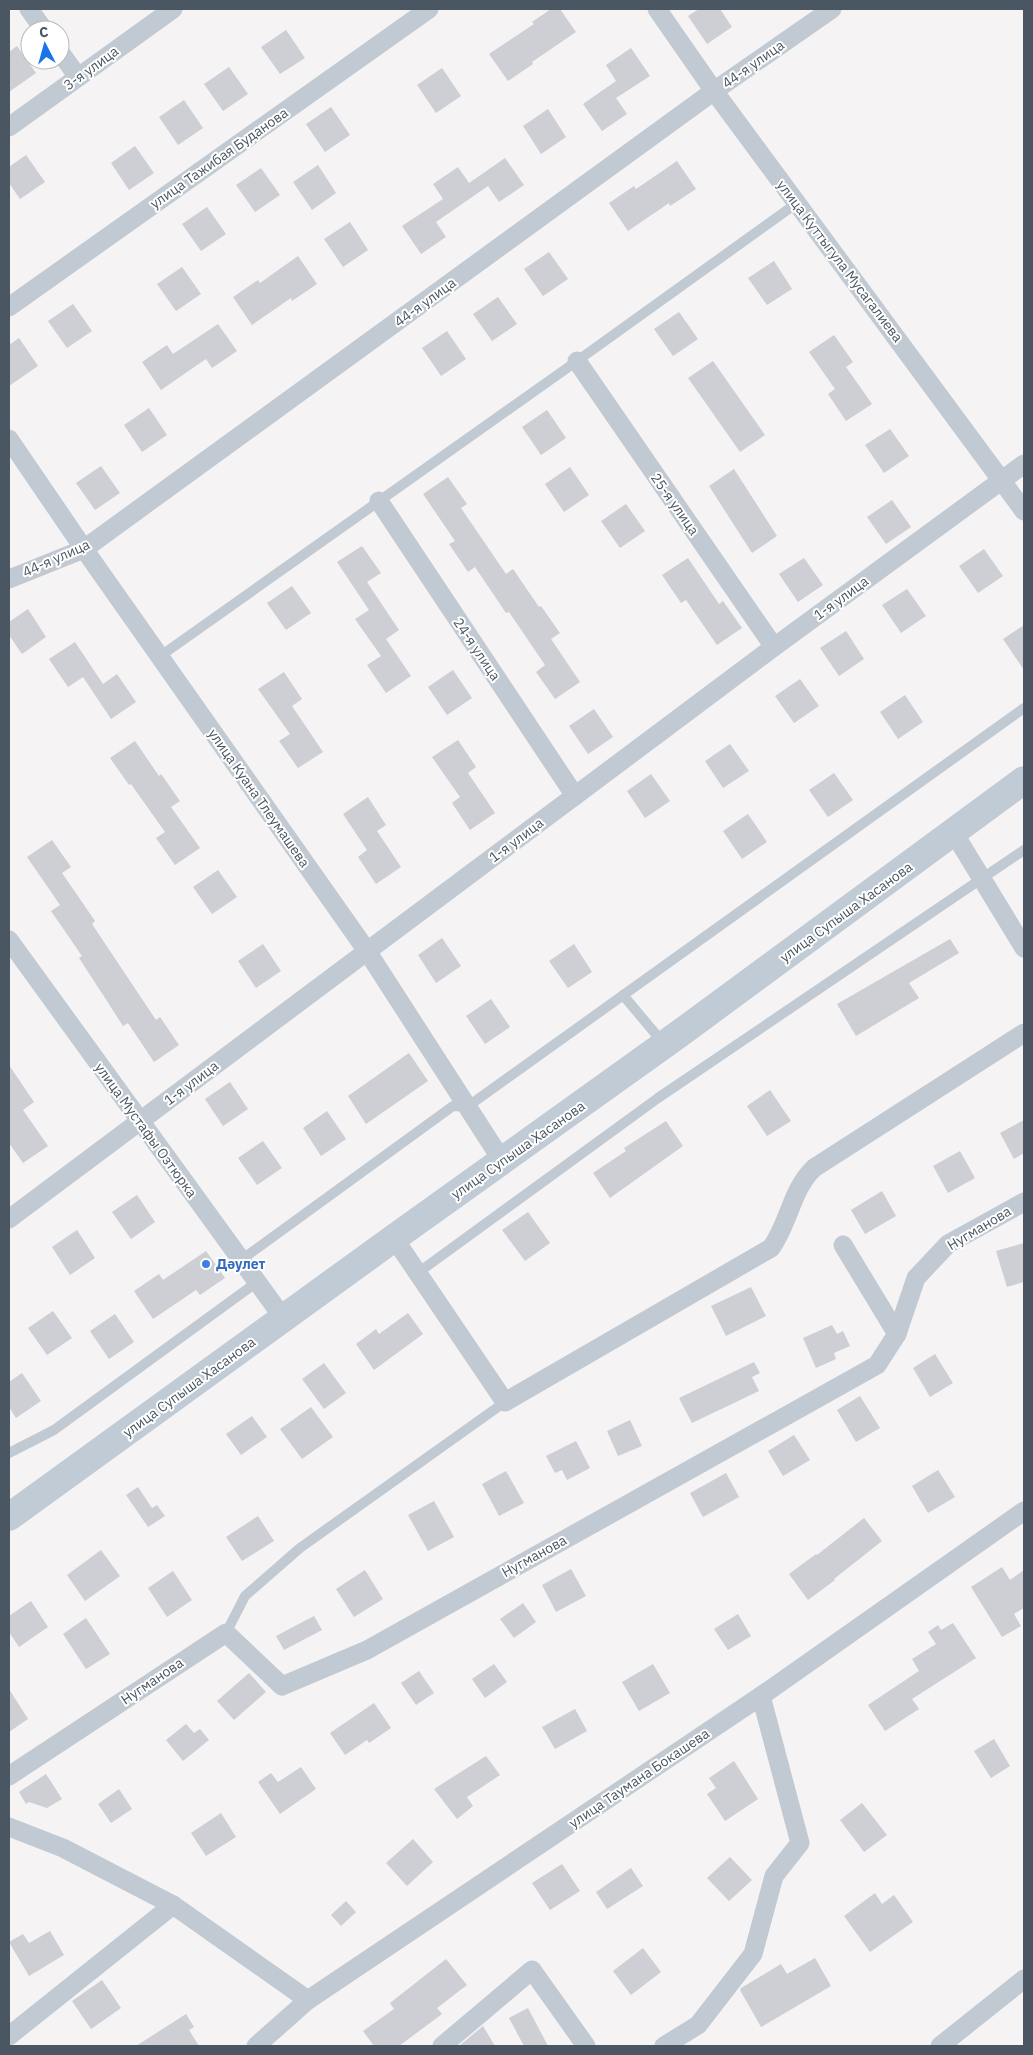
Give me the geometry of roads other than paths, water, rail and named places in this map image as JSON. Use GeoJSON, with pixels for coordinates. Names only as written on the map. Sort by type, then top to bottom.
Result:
{"type":"FeatureCollection","features":[{"type":"Feature","properties":{"kind":"street"},"geometry":{"type":"LineString","coordinates":[[28,9],[36,20]]}},
{"type":"Feature","properties":{"kind":"street","name":"3-я улица"},"geometry":{"type":"LineString","coordinates":[[9,127],[173,9]]}},
{"type":"Feature","properties":{"kind":"street","name":"улица Тажибая Буданова"},"geometry":{"type":"LineString","coordinates":[[9,307],[429,9]]}},
{"type":"Feature","properties":{"kind":"street","name":"улица Куттыгула Мусагалиева"},"geometry":{"type":"LineString","coordinates":[[657,9],[714,91],[1024,511]]}},
{"type":"Feature","properties":{"kind":"street","name":"44-я улица"},"geometry":{"type":"LineString","coordinates":[[9,579],[84,550],[714,91],[832,9]]}},
{"type":"Feature","properties":{"kind":"street"},"geometry":{"type":"LineString","coordinates":[[70,66],[78,77]]}},
{"type":"Feature","properties":{"kind":"street","name":"25-я улица"},"geometry":{"type":"LineString","coordinates":[[577,362],[774,647]]}},
{"type":"Feature","properties":{"kind":"street","name":"улица Куана Тлеумашева"},"geometry":{"type":"LineString","coordinates":[[9,439],[84,550],[367,951],[503,1162]]}},
{"type":"Feature","properties":{"kind":"street","name":"1-я улица"},"geometry":{"type":"LineString","coordinates":[[9,1219],[774,647],[1024,464]]}},
{"type":"Feature","properties":{"kind":"street","name":"24-я улица"},"geometry":{"type":"LineString","coordinates":[[379,501],[576,796]]}},
{"type":"Feature","properties":{"kind":"street","name":"улица Супыша Хасанова"},"geometry":{"type":"LineString","coordinates":[[9,1517],[394,1238],[503,1162],[1024,780]]}},
{"type":"Feature","properties":{"kind":"street"},"geometry":{"type":"LineString","coordinates":[[954,833],[1024,948]]}},
{"type":"Feature","properties":{"kind":"street","name":"улица Мустафы Озтюрка"},"geometry":{"type":"LineString","coordinates":[[9,940],[284,1319]]}},
{"type":"Feature","properties":{"kind":"street"},"geometry":{"type":"LineString","coordinates":[[394,1238],[419,1272],[505,1402],[771,1248],[779,1236],[805,1176],[814,1168],[1024,1034]]}},
{"type":"Feature","properties":{"kind":"street","name":"Нугманова"},"geometry":{"type":"LineString","coordinates":[[9,1776],[226,1633],[282,1686],[367,1650],[877,1365],[898,1334],[916,1278],[948,1244],[1024,1202]]}},
{"type":"Feature","properties":{"kind":"street"},"geometry":{"type":"LineString","coordinates":[[843,1245],[898,1334]]}},
{"type":"Feature","properties":{"kind":"street","name":"улица Таумана Бокашева"},"geometry":{"type":"LineString","coordinates":[[257,2046],[308,2000],[760,1696],[1023,1514]]}},
{"type":"Feature","properties":{"kind":"street"},"geometry":{"type":"LineString","coordinates":[[664,2046],[698,2025],[753,1954],[774,1876],[800,1842],[760,1696]]}},
{"type":"Feature","properties":{"kind":"street"},"geometry":{"type":"LineString","coordinates":[[9,1827],[63,1848],[173,1905],[308,2000]]}},
{"type":"Feature","properties":{"kind":"street"},"geometry":{"type":"LineString","coordinates":[[9,2036],[173,1905]]}},
{"type":"Feature","properties":{"kind":"street"},"geometry":{"type":"LineString","coordinates":[[442,2046],[532,1970],[586,2046]]}},
{"type":"Feature","properties":{"kind":"street"},"geometry":{"type":"LineString","coordinates":[[940,2046],[1024,1979]]}},
{"type":"Feature","properties":{"kind":"lane"},"geometry":{"type":"LineString","coordinates":[[159,657],[577,362],[797,203]]}},
{"type":"Feature","properties":{"kind":"lane"},"geometry":{"type":"LineString","coordinates":[[241,1260],[453,1106],[467,1107],[1024,708]]}},
{"type":"Feature","properties":{"kind":"lane"},"geometry":{"type":"LineString","coordinates":[[419,1272],[658,1098],[1024,850]]}},
{"type":"Feature","properties":{"kind":"lane"},"geometry":{"type":"LineString","coordinates":[[623,995],[664,1045]]}},
{"type":"Feature","properties":{"kind":"lane"},"geometry":{"type":"LineString","coordinates":[[9,1453],[54,1430],[257,1282]]}},
{"type":"Feature","properties":{"kind":"lane"},"geometry":{"type":"LineString","coordinates":[[226,1633],[245,1596],[300,1548],[505,1402]]}},
{"type":"Feature","properties":{"kind":"place","name":"Дәулет"},"geometry":{"type":"Point","coordinates":[206,1264]}}]}
